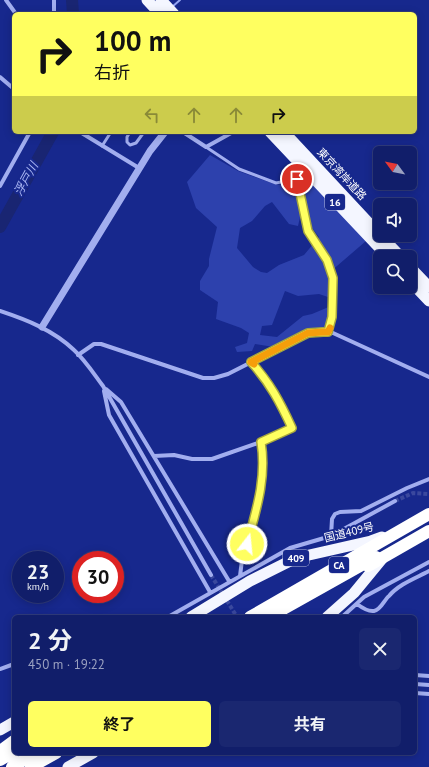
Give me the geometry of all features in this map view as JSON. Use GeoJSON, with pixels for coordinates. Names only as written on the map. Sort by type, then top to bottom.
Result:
{"type":"FeatureCollection","features":[{"type":"Feature","properties":{"kind":"highway"},"geometry":{"type":"LineString","coordinates":[[147,0],[158,12]]}},
{"type":"Feature","properties":{"kind":"highway"},"geometry":{"type":"LineString","coordinates":[[161,0],[172,12]]}},
{"type":"Feature","properties":{"kind":"highway","name":"16"},"geometry":{"type":"LineString","coordinates":[[272,134],[381,250]]}},
{"type":"Feature","properties":{"kind":"highway","name":"東京湾岸道路"},"geometry":{"type":"LineString","coordinates":[[286,134],[373,227]]}},
{"type":"Feature","properties":{"kind":"highway","name":"東京湾岸道路"},"geometry":{"type":"LineString","coordinates":[[387,242],[394,250]]}},
{"type":"Feature","properties":{"kind":"highway"},"geometry":{"type":"LineString","coordinates":[[417,274],[429,287]]}},
{"type":"Feature","properties":{"kind":"highway"},"geometry":{"type":"LineString","coordinates":[[417,288],[429,301]]}},
{"type":"Feature","properties":{"kind":"highway","name":"国道409号"},"geometry":{"type":"LineString","coordinates":[[194,615],[250,581],[296,558],[371,541],[412,525],[429,516]]}},
{"type":"Feature","properties":{"kind":"highway","name":"CA"},"geometry":{"type":"LineString","coordinates":[[254,615],[429,516]]}},
{"type":"Feature","properties":{"kind":"highway"},"geometry":{"type":"LineString","coordinates":[[247,615],[366,552],[412,525]]}},
{"type":"Feature","properties":{"kind":"highway"},"geometry":{"type":"LineString","coordinates":[[273,615],[395,546],[429,530]]}},
{"type":"Feature","properties":{"kind":"highway","name":"CA"},"geometry":{"type":"LineString","coordinates":[[280,615],[429,530]]}},
{"type":"Feature","properties":{"kind":"highway"},"geometry":{"type":"LineString","coordinates":[[329,615],[354,593],[395,546]]}},
{"type":"Feature","properties":{"kind":"highway"},"geometry":{"type":"LineString","coordinates":[[0,730],[12,723]]}},
{"type":"Feature","properties":{"kind":"highway"},"geometry":{"type":"LineString","coordinates":[[0,750],[12,742]]}},
{"type":"Feature","properties":{"kind":"highway"},"geometry":{"type":"LineString","coordinates":[[0,760],[12,753]]}},
{"type":"Feature","properties":{"kind":"highway"},"geometry":{"type":"LineString","coordinates":[[12,767],[33,755]]}},
{"type":"Feature","properties":{"kind":"highway"},"geometry":{"type":"LineString","coordinates":[[31,767],[52,755]]}},
{"type":"Feature","properties":{"kind":"highway"},"geometry":{"type":"LineString","coordinates":[[68,767],[89,755]]}},
{"type":"Feature","properties":{"kind":"street"},"geometry":{"type":"LineString","coordinates":[[6,0],[15,12]]}},
{"type":"Feature","properties":{"kind":"street"},"geometry":{"type":"LineString","coordinates":[[54,0],[54,12]]}},
{"type":"Feature","properties":{"kind":"street"},"geometry":{"type":"LineString","coordinates":[[0,76],[12,87]]}},
{"type":"Feature","properties":{"kind":"street"},"geometry":{"type":"LineString","coordinates":[[0,186],[29,134]]}},
{"type":"Feature","properties":{"kind":"street"},"geometry":{"type":"LineString","coordinates":[[84,134],[139,168]]}},
{"type":"Feature","properties":{"kind":"street"},"geometry":{"type":"LineString","coordinates":[[42,327],[139,168],[163,134]]}},
{"type":"Feature","properties":{"kind":"street"},"geometry":{"type":"LineString","coordinates":[[186,134],[206,147],[229,134]]}},
{"type":"Feature","properties":{"kind":"street"},"geometry":{"type":"LineString","coordinates":[[0,311],[42,327],[59,338],[78,355],[103,386],[211,575]]}},
{"type":"Feature","properties":{"kind":"street"},"geometry":{"type":"LineString","coordinates":[[78,355],[94,344],[101,344],[208,379],[228,374],[308,333],[328,332],[429,377]]}},
{"type":"Feature","properties":{"kind":"street"},"geometry":{"type":"LineString","coordinates":[[154,456],[174,455],[192,459],[212,459],[261,442],[292,428],[279,400],[262,374],[251,362]]}},
{"type":"Feature","properties":{"kind":"street"},"geometry":{"type":"LineString","coordinates":[[103,386],[121,402],[229,581]]}},
{"type":"Feature","properties":{"kind":"street"},"geometry":{"type":"LineString","coordinates":[[103,386],[109,415],[210,592]]}},
{"type":"Feature","properties":{"kind":"street"},"geometry":{"type":"LineString","coordinates":[[240,576],[242,560],[255,514],[263,476],[264,458],[261,442]]}},
{"type":"Feature","properties":{"kind":"street"},"geometry":{"type":"LineString","coordinates":[[331,536],[332,519],[335,514],[340,512],[361,511],[406,488],[429,479]]}},
{"type":"Feature","properties":{"kind":"street"},"geometry":{"type":"LineString","coordinates":[[171,615],[229,581],[290,548],[331,536],[395,501]]}},
{"type":"Feature","properties":{"kind":"street"},"geometry":{"type":"LineString","coordinates":[[344,615],[364,597],[429,562]]}},
{"type":"Feature","properties":{"kind":"street"},"geometry":{"type":"LineString","coordinates":[[356,604],[368,610],[374,611],[379,609],[388,596],[396,589],[429,571]]}},
{"type":"Feature","properties":{"kind":"street"},"geometry":{"type":"LineString","coordinates":[[0,669],[12,665]]}},
{"type":"Feature","properties":{"kind":"street"},"geometry":{"type":"LineString","coordinates":[[417,675],[429,676]]}},
{"type":"Feature","properties":{"kind":"street"},"geometry":{"type":"LineString","coordinates":[[417,684],[429,685]]}},
{"type":"Feature","properties":{"kind":"street"},"geometry":{"type":"LineString","coordinates":[[417,693],[429,694]]}},
{"type":"Feature","properties":{"kind":"lane"},"geometry":{"type":"LineString","coordinates":[[102,146],[110,134]]}},
{"type":"Feature","properties":{"kind":"lane"},"geometry":{"type":"LineString","coordinates":[[129,134],[127,142],[130,145],[136,143],[143,134]]}},
{"type":"Feature","properties":{"kind":"lane"},"geometry":{"type":"LineString","coordinates":[[206,147],[239,169],[254,176],[276,183],[297,179],[308,173]]}},
{"type":"Feature","properties":{"kind":"lane"},"geometry":{"type":"LineString","coordinates":[[297,179],[308,231],[327,260],[333,278],[332,317],[328,332]]}},
{"type":"Feature","properties":{"kind":"shaded area"},"geometry":{"type":"Polygon","coordinates":[[[210,155],[238,171],[277,185],[294,182],[301,213],[298,226],[289,224],[272,202],[265,206],[252,221],[240,228],[237,248],[253,267],[261,272],[267,273],[279,265],[304,255],[319,237],[307,220],[299,180],[306,176],[366,241],[330,272],[331,298],[319,294],[298,296],[285,291],[272,325],[262,326],[260,335],[277,337],[303,316],[331,306],[330,326],[327,329],[308,331],[274,347],[255,344],[252,351],[237,352],[235,347],[247,343],[249,333],[241,328],[216,319],[218,302],[200,290],[200,281],[209,266],[209,259],[217,227],[196,208],[187,182],[210,155]]]}},
{"type":"Feature","properties":{"kind":"waterway","name":"浮戸川"},"geometry":{"type":"LineString","coordinates":[[72,0],[73,12]]}},
{"type":"Feature","properties":{"kind":"waterway"},"geometry":{"type":"LineString","coordinates":[[172,7],[180,0]]}},
{"type":"Feature","properties":{"kind":"waterway","name":"浮戸川"},"geometry":{"type":"LineString","coordinates":[[0,227],[52,134]]}},
{"type":"Feature","properties":{"kind":"tunnel"},"geometry":{"type":"LineString","coordinates":[[395,501],[413,493],[429,494]]}},
{"type":"Feature","properties":{"kind":"tunnel"},"geometry":{"type":"LineString","coordinates":[[211,575],[236,615]]}},
{"type":"Feature","properties":{"kind":"slow traffic"},"geometry":{"type":"LineString","coordinates":[[254,364],[251,362],[308,333],[328,332],[330,328]]}},
{"type":"Feature","properties":{"kind":"route"},"geometry":{"type":"LineString","coordinates":[[247,544],[263,476],[264,458],[261,442],[292,428],[279,400],[262,374],[251,362],[308,333],[328,332],[332,317],[333,278],[327,260],[308,231],[297,179]]}}]}
